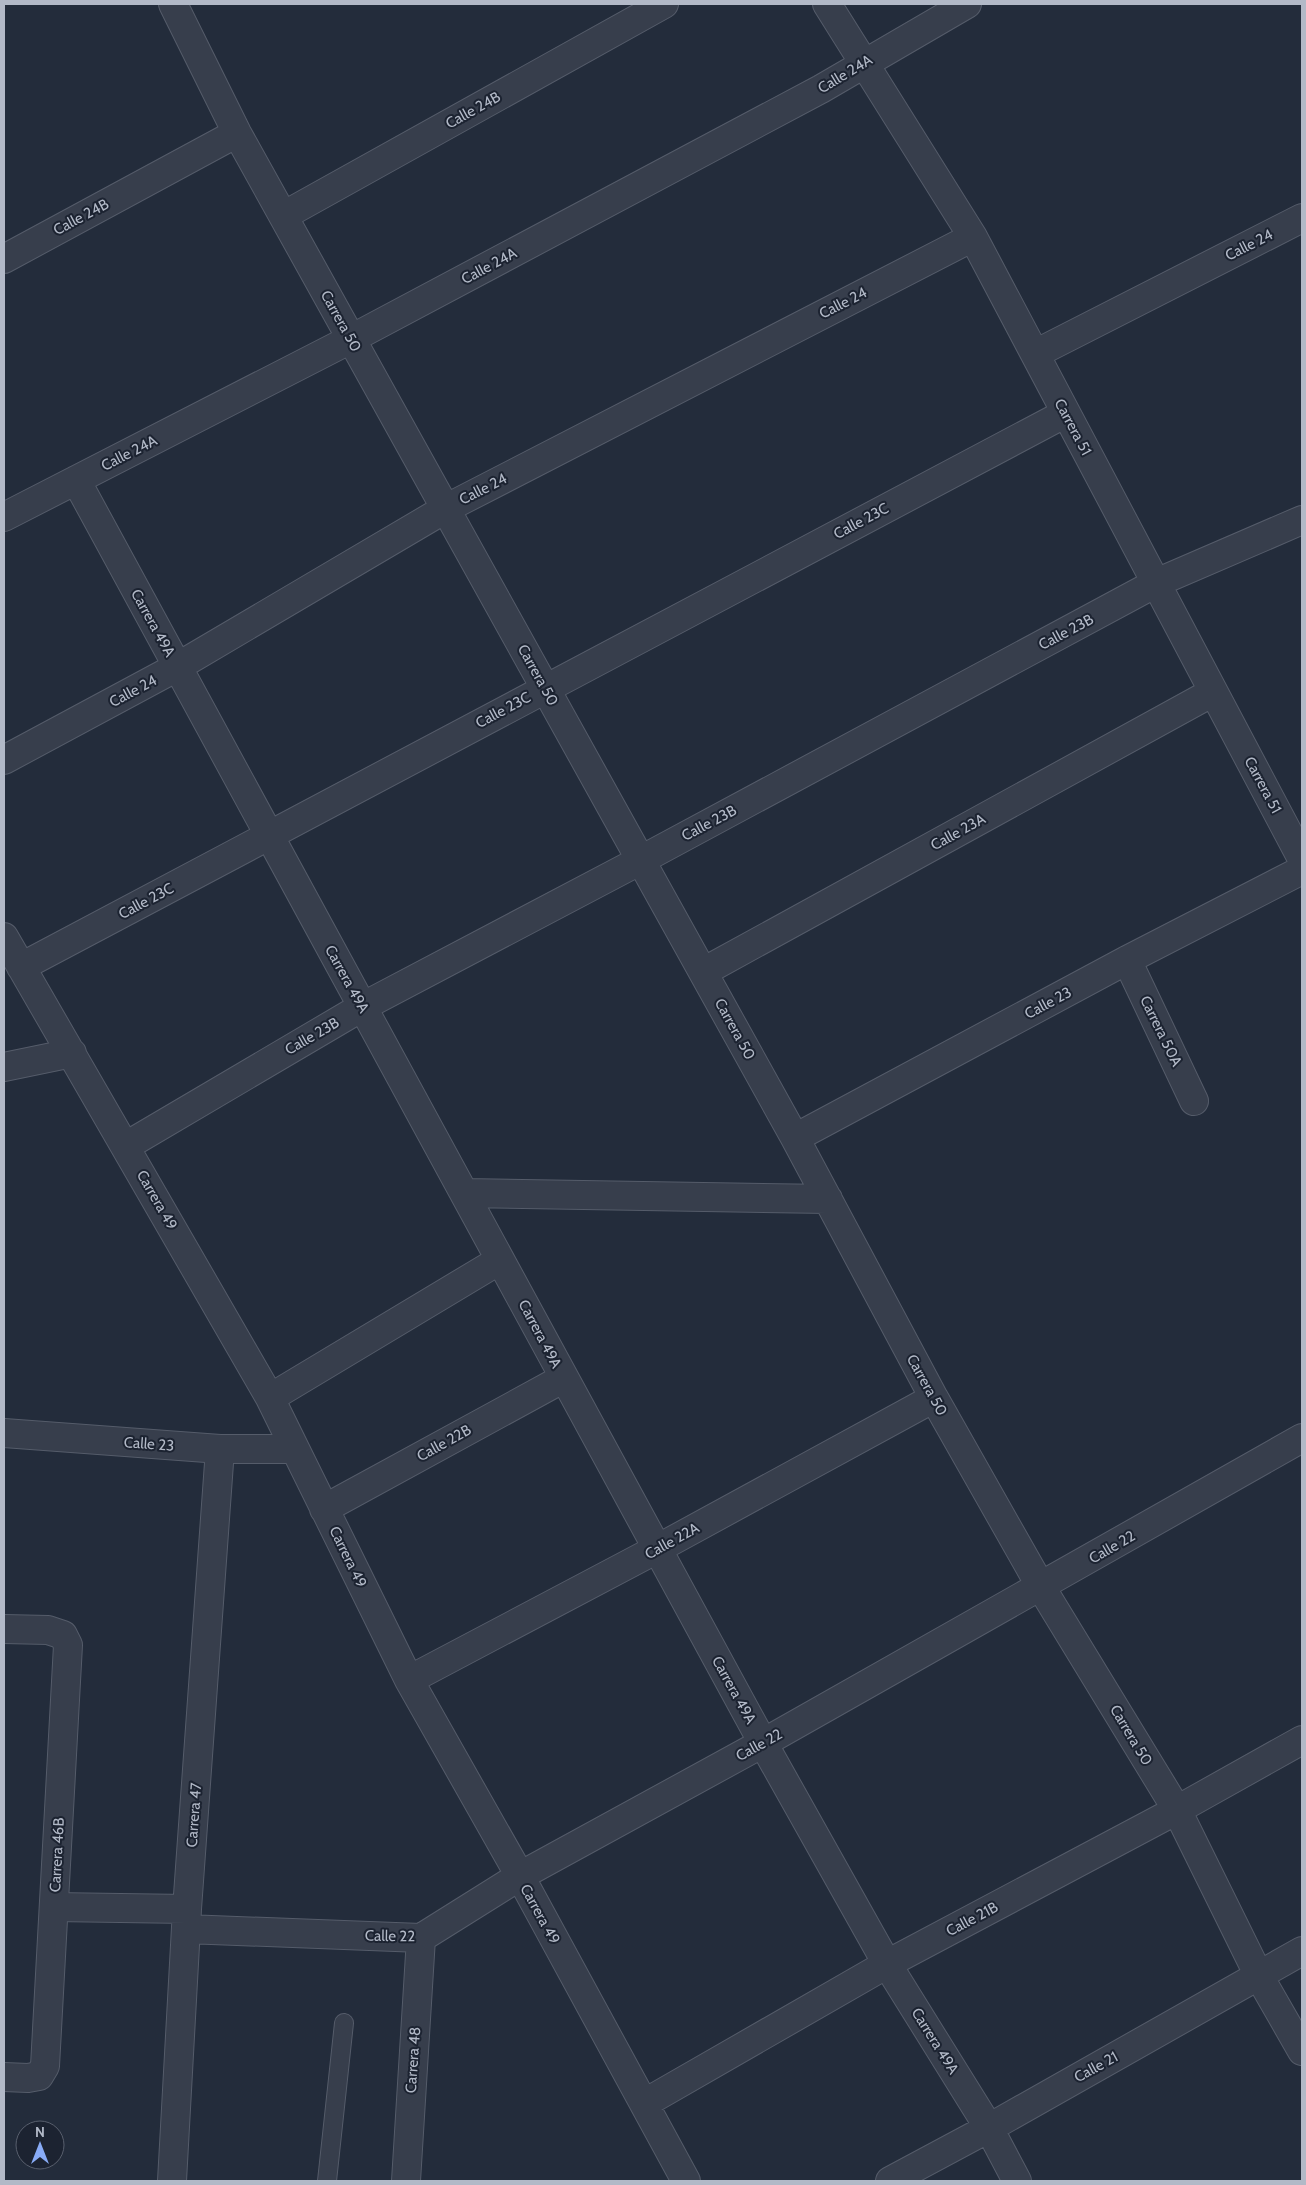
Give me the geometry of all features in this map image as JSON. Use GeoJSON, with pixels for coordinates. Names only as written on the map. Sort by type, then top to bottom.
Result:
{"type":"FeatureCollection","features":[{"type":"Feature","properties":{"kind":"street","name":"Carrera 50"},"geometry":{"type":"LineString","coordinates":[[173,4],[237,133],[795,1138],[934,1398],[1041,1587],[1177,1810],[1259,1976],[1302,2051]]}},
{"type":"Feature","properties":{"kind":"street","name":"Calle 24B"},"geometry":{"type":"LineString","coordinates":[[283,216],[664,4]]}},
{"type":"Feature","properties":{"kind":"street","name":"Carrera 51"},"geometry":{"type":"LineString","coordinates":[[827,4],[862,63],[973,236],[1302,860]]}},
{"type":"Feature","properties":{"kind":"street","name":"Calle 24A"},"geometry":{"type":"LineString","coordinates":[[4,517],[351,339],[821,89],[862,63],[967,4]]}},
{"type":"Feature","properties":{"kind":"street","name":"Calle 24B"},"geometry":{"type":"LineString","coordinates":[[4,258],[237,133]]}},
{"type":"Feature","properties":{"kind":"street","name":"Calle 24"},"geometry":{"type":"LineString","coordinates":[[1035,354],[1302,218]]}},
{"type":"Feature","properties":{"kind":"street","name":"Calle 24"},"geometry":{"type":"LineString","coordinates":[[4,760],[178,667],[445,508],[973,236]]}},
{"type":"Feature","properties":{"kind":"street","name":"Calle 23C"},"geometry":{"type":"LineString","coordinates":[[21,967],[1066,413]]}},
{"type":"Feature","properties":{"kind":"street","name":"Carrera 49A"},"geometry":{"type":"LineString","coordinates":[[76,480],[763,1743],[887,1964],[989,2128],[1017,2181]]}},
{"type":"Feature","properties":{"kind":"street","name":"Calle 23B"},"geometry":{"type":"LineString","coordinates":[[126,1146],[362,1007],[641,860],[1156,583],[1302,520]]}},
{"type":"Feature","properties":{"kind":"street","name":"Calle 23A"},"geometry":{"type":"LineString","coordinates":[[703,972],[1213,692]]}},
{"type":"Feature","properties":{"kind":"street","name":"Calle 23"},"geometry":{"type":"LineString","coordinates":[[795,1138],[1127,960],[1302,870]]}},
{"type":"Feature","properties":{"kind":"street","name":"Carrera 49"},"geometry":{"type":"LineString","coordinates":[[4,937],[270,1398],[409,1680],[520,1876],[686,2181]]}},
{"type":"Feature","properties":{"kind":"street","name":"Carrera 50A"},"geometry":{"type":"LineString","coordinates":[[1127,960],[1194,1101]]}},
{"type":"Feature","properties":{"kind":"street"},"geometry":{"type":"LineString","coordinates":[[4,1067],[72,1053]]}},
{"type":"Feature","properties":{"kind":"street"},"geometry":{"type":"LineString","coordinates":[[464,1194],[828,1198]]}},
{"type":"Feature","properties":{"kind":"street"},"geometry":{"type":"LineString","coordinates":[[270,1398],[500,1260]]}},
{"type":"Feature","properties":{"kind":"street","name":"Calle 22B"},"geometry":{"type":"LineString","coordinates":[[324,1509],[564,1378]]}},
{"type":"Feature","properties":{"kind":"street","name":"Calle 22A"},"geometry":{"type":"LineString","coordinates":[[409,1680],[657,1550],[934,1398]]}},
{"type":"Feature","properties":{"kind":"street","name":"Calle 23"},"geometry":{"type":"LineString","coordinates":[[4,1433],[220,1449],[295,1449]]}},
{"type":"Feature","properties":{"kind":"street","name":"Calle 22"},"geometry":{"type":"LineString","coordinates":[[54,1907],[421,1938],[520,1876],[763,1743],[1302,1438]]}},
{"type":"Feature","properties":{"kind":"street","name":"Carrera 47"},"geometry":{"type":"LineString","coordinates":[[172,2181],[187,1919],[220,1449]]}},
{"type":"Feature","properties":{"kind":"street","name":"Carrera 46B"},"geometry":{"type":"LineString","coordinates":[[4,1629],[48,1630],[63,1635],[68,1645],[45,2066],[40,2076],[28,2078],[4,2077]]}},
{"type":"Feature","properties":{"kind":"street","name":"Calle 21B"},"geometry":{"type":"LineString","coordinates":[[645,2103],[887,1964],[1177,1810],[1302,1740]]}},
{"type":"Feature","properties":{"kind":"street","name":"Carrera 48"},"geometry":{"type":"LineString","coordinates":[[406,2181],[421,1938]]}},
{"type":"Feature","properties":{"kind":"street","name":"Calle 21"},"geometry":{"type":"LineString","coordinates":[[890,2181],[989,2128],[1302,1952]]}},
{"type":"Feature","properties":{"kind":"lane"},"geometry":{"type":"LineString","coordinates":[[327,2181],[344,2023]]}}]}
